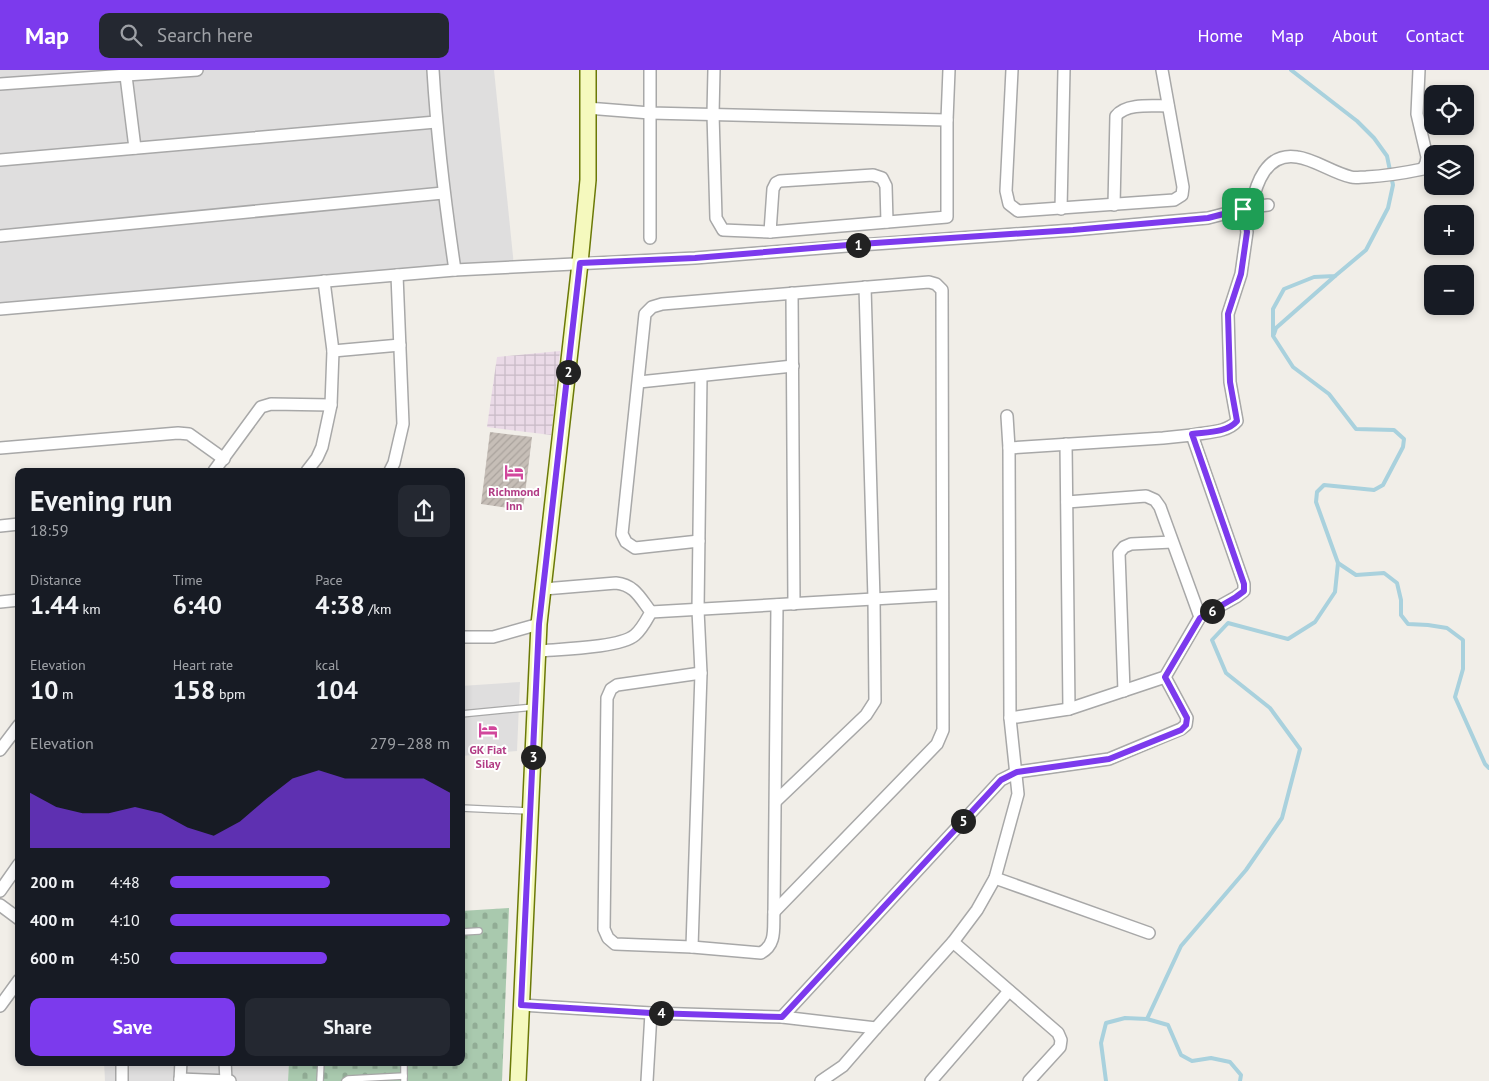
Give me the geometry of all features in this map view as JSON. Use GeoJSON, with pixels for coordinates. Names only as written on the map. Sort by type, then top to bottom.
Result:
{"type":"FeatureCollection","features":[{"type":"Feature","properties":{"kind":"main road"},"geometry":{"type":"LineString","coordinates":[[518,1081],[539,624],[588,180],[588,70]]}},
{"type":"Feature","properties":{"kind":"street"},"geometry":{"type":"LineString","coordinates":[[0,84],[126,76],[145,72],[196,70]]}},
{"type":"Feature","properties":{"kind":"street"},"geometry":{"type":"LineString","coordinates":[[433,70],[443,193],[455,270]]}},
{"type":"Feature","properties":{"kind":"street"},"geometry":{"type":"LineString","coordinates":[[650,70],[650,238]]}},
{"type":"Feature","properties":{"kind":"street"},"geometry":{"type":"LineString","coordinates":[[714,70],[716,218],[723,230],[770,232],[947,218]]}},
{"type":"Feature","properties":{"kind":"street"},"geometry":{"type":"LineString","coordinates":[[947,239],[949,70]]}},
{"type":"Feature","properties":{"kind":"street"},"geometry":{"type":"LineString","coordinates":[[1012,70],[1006,190],[1009,204],[1018,211],[1174,200],[1182,195],[1183,188],[1162,70]]}},
{"type":"Feature","properties":{"kind":"street"},"geometry":{"type":"LineString","coordinates":[[1061,209],[1064,70]]}},
{"type":"Feature","properties":{"kind":"street"},"geometry":{"type":"LineString","coordinates":[[1009,448],[1164,438],[1226,429],[1233,426],[1237,421],[1230,382],[1228,314],[1241,274],[1247,232],[1247,208],[1255,188],[1271,163],[1284,157],[1298,156],[1352,178],[1400,174],[1423,169],[1427,156],[1417,114],[1418,70]]}},
{"type":"Feature","properties":{"kind":"street"},"geometry":{"type":"LineString","coordinates":[[126,76],[135,148]]}},
{"type":"Feature","properties":{"kind":"street"},"geometry":{"type":"LineString","coordinates":[[1114,205],[1116,116],[1119,111],[1127,107],[1168,106]]}},
{"type":"Feature","properties":{"kind":"street"},"geometry":{"type":"LineString","coordinates":[[587,108],[650,113],[947,120]]}},
{"type":"Feature","properties":{"kind":"street"},"geometry":{"type":"LineString","coordinates":[[0,160],[436,122]]}},
{"type":"Feature","properties":{"kind":"street"},"geometry":{"type":"LineString","coordinates":[[770,232],[773,189],[776,183],[780,181],[873,175],[882,178],[886,186],[887,222]]}},
{"type":"Feature","properties":{"kind":"street"},"geometry":{"type":"LineString","coordinates":[[0,236],[443,193]]}},
{"type":"Feature","properties":{"kind":"street"},"geometry":{"type":"LineString","coordinates":[[0,309],[455,270],[695,258],[1073,230],[1208,218],[1268,204]]}},
{"type":"Feature","properties":{"kind":"street"},"geometry":{"type":"LineString","coordinates":[[392,468],[403,424],[396,275]]}},
{"type":"Feature","properties":{"kind":"street"},"geometry":{"type":"LineString","coordinates":[[309,468],[322,447],[331,405],[333,352],[324,281]]}},
{"type":"Feature","properties":{"kind":"street"},"geometry":{"type":"LineString","coordinates":[[699,541],[635,548],[626,542],[622,534],[645,314],[652,307],[662,304],[929,282],[936,284],[942,290],[943,730],[937,744],[774,912]]}},
{"type":"Feature","properties":{"kind":"street"},"geometry":{"type":"LineString","coordinates":[[776,801],[866,715],[875,701],[865,287]]}},
{"type":"Feature","properties":{"kind":"street"},"geometry":{"type":"LineString","coordinates":[[792,293],[794,604]]}},
{"type":"Feature","properties":{"kind":"street"},"geometry":{"type":"LineString","coordinates":[[333,352],[400,345]]}},
{"type":"Feature","properties":{"kind":"street"},"geometry":{"type":"LineString","coordinates":[[638,382],[793,366]]}},
{"type":"Feature","properties":{"kind":"street"},"geometry":{"type":"LineString","coordinates":[[692,947],[701,673],[698,610],[701,376]]}},
{"type":"Feature","properties":{"kind":"street"},"geometry":{"type":"LineString","coordinates":[[216,468],[262,407],[271,404],[331,405]]}},
{"type":"Feature","properties":{"kind":"street"},"geometry":{"type":"LineString","coordinates":[[821,1081],[843,1066],[953,942],[977,910],[995,878],[1018,794],[1010,718],[1009,448],[1007,416]]}},
{"type":"Feature","properties":{"kind":"street"},"geometry":{"type":"LineString","coordinates":[[0,448],[178,433],[189,434],[224,459]]}},
{"type":"Feature","properties":{"kind":"street"},"geometry":{"type":"LineString","coordinates":[[1010,718],[1069,709],[1165,677],[1200,618],[1244,591],[1244,584],[1192,434]]}},
{"type":"Feature","properties":{"kind":"street"},"geometry":{"type":"LineString","coordinates":[[1066,444],[1069,709]]}},
{"type":"Feature","properties":{"kind":"street"},"geometry":{"type":"LineString","coordinates":[[1066,502],[1146,496],[1155,500],[1160,507],[1200,618]]}},
{"type":"Feature","properties":{"kind":"street"},"geometry":{"type":"LineString","coordinates":[[0,526],[15,524]]}},
{"type":"Feature","properties":{"kind":"street"},"geometry":{"type":"LineString","coordinates":[[1124,691],[1119,553],[1124,547],[1131,544],[1172,542]]}},
{"type":"Feature","properties":{"kind":"street"},"geometry":{"type":"LineString","coordinates":[[544,589],[624,584],[633,588],[652,612]]}},
{"type":"Feature","properties":{"kind":"street"},"geometry":{"type":"LineString","coordinates":[[652,612],[942,595]]}},
{"type":"Feature","properties":{"kind":"street"},"geometry":{"type":"LineString","coordinates":[[0,602],[15,600]]}},
{"type":"Feature","properties":{"kind":"street"},"geometry":{"type":"LineString","coordinates":[[701,673],[617,685],[611,690],[607,698],[604,929],[608,938],[616,944],[692,947],[761,953],[768,950],[772,943],[774,912],[776,605]]}},
{"type":"Feature","properties":{"kind":"street"},"geometry":{"type":"LineString","coordinates":[[538,651],[623,641],[635,635],[652,612]]}},
{"type":"Feature","properties":{"kind":"street"},"geometry":{"type":"LineString","coordinates":[[465,637],[493,637],[539,624]]}},
{"type":"Feature","properties":{"kind":"street"},"geometry":{"type":"LineString","coordinates":[[782,1017],[1001,780],[1017,772],[1109,759],[1181,730],[1186,725],[1187,718],[1165,677]]}},
{"type":"Feature","properties":{"kind":"street"},"geometry":{"type":"LineString","coordinates":[[0,750],[15,730]]}},
{"type":"Feature","properties":{"kind":"street"},"geometry":{"type":"LineString","coordinates":[[0,891],[15,870]]}},
{"type":"Feature","properties":{"kind":"street"},"geometry":{"type":"LineString","coordinates":[[995,878],[1149,933]]}},
{"type":"Feature","properties":{"kind":"street"},"geometry":{"type":"LineString","coordinates":[[0,904],[15,916]]}},
{"type":"Feature","properties":{"kind":"street"},"geometry":{"type":"LineString","coordinates":[[953,942],[1058,1033],[1061,1040],[1060,1047],[1029,1081]]}},
{"type":"Feature","properties":{"kind":"street"},"geometry":{"type":"LineString","coordinates":[[0,1006],[15,985]]}},
{"type":"Feature","properties":{"kind":"street"},"geometry":{"type":"LineString","coordinates":[[930,1081],[1009,991]]}},
{"type":"Feature","properties":{"kind":"street"},"geometry":{"type":"LineString","coordinates":[[521,1005],[651,1013],[782,1017],[876,1028]]}},
{"type":"Feature","properties":{"kind":"street"},"geometry":{"type":"LineString","coordinates":[[647,1081],[651,1013]]}},
{"type":"Feature","properties":{"kind":"street"},"geometry":{"type":"LineString","coordinates":[[122,1066],[122,1081]]}},
{"type":"Feature","properties":{"kind":"street"},"geometry":{"type":"LineString","coordinates":[[181,1066],[180,1080],[230,1081]]}},
{"type":"Feature","properties":{"kind":"street"},"geometry":{"type":"LineString","coordinates":[[225,1066],[226,1081]]}},
{"type":"Feature","properties":{"kind":"lane"},"geometry":{"type":"LineString","coordinates":[[465,714],[535,707]]}},
{"type":"Feature","properties":{"kind":"lane"},"geometry":{"type":"LineString","coordinates":[[465,808],[531,812]]}},
{"type":"Feature","properties":{"kind":"lane"},"geometry":{"type":"LineString","coordinates":[[465,932],[479,931]]}},
{"type":"Feature","properties":{"kind":"lane"},"geometry":{"type":"LineString","coordinates":[[320,1081],[321,1066]]}},
{"type":"Feature","properties":{"kind":"lane"},"geometry":{"type":"LineString","coordinates":[[345,1081],[348,1079],[404,1079],[404,1066]]}},
{"type":"Feature","properties":{"kind":"shaded area"},"geometry":{"type":"Polygon","coordinates":[[[0,70],[494,70],[514,266],[0,309],[0,70]]]}},
{"type":"Feature","properties":{"kind":"shaded area"},"geometry":{"type":"Polygon","coordinates":[[[560,351],[551,435],[487,427],[497,357],[560,351]]]}},
{"type":"Feature","properties":{"kind":"shaded area","name":"GK Fiat Silay"},"geometry":{"type":"Polygon","coordinates":[[[520,682],[517,751],[465,756],[465,686],[520,682]]]}},
{"type":"Feature","properties":{"kind":"shaded area"},"geometry":{"type":"Polygon","coordinates":[[[104,1066],[289,1066],[288,1081],[105,1081],[104,1066]]]}},
{"type":"Feature","properties":{"kind":"green space"},"geometry":{"type":"Polygon","coordinates":[[[509,908],[502,1081],[288,1081],[289,1066],[465,1066],[465,911],[509,908]]]}},
{"type":"Feature","properties":{"kind":"building"},"geometry":{"type":"Polygon","coordinates":[[[490,432],[532,437],[523,510],[481,504],[490,432]]]}},
{"type":"Feature","properties":{"kind":"waterway"},"geometry":{"type":"LineString","coordinates":[[1291,70],[1357,121],[1374,138],[1387,156],[1393,185],[1388,208],[1366,250],[1335,276],[1314,277],[1284,289],[1273,309],[1273,336],[1293,367],[1329,394],[1356,429],[1394,430],[1404,439],[1403,447],[1383,485],[1374,490],[1324,485],[1317,492],[1316,502],[1338,563],[1356,575],[1384,573],[1397,583],[1401,600],[1401,615],[1408,624],[1447,628],[1463,640],[1463,669],[1455,697],[1485,764],[1489,768]]}},
{"type":"Feature","properties":{"kind":"waterway"},"geometry":{"type":"LineString","coordinates":[[1274,334],[1276,328],[1335,276]]}},
{"type":"Feature","properties":{"kind":"waterway"},"geometry":{"type":"LineString","coordinates":[[1106,1081],[1101,1043],[1106,1023],[1125,1018],[1147,1019],[1181,946],[1246,870],[1282,818],[1300,749],[1270,708],[1226,673],[1212,640],[1228,623],[1288,639],[1315,622],[1335,592],[1338,563]]}},
{"type":"Feature","properties":{"kind":"waterway"},"geometry":{"type":"LineString","coordinates":[[1147,1019],[1168,1025],[1181,1055],[1192,1061],[1211,1058],[1230,1062],[1241,1075],[1240,1081]]}},
{"type":"Feature","properties":{"kind":"place","name":"Richmond Inn"},"geometry":{"type":"Point","coordinates":[514,472]}},
{"type":"Feature","properties":{"kind":"place","name":"GK Fiat Silay"},"geometry":{"type":"Point","coordinates":[488,730]}},
{"type":"Feature","properties":{"kind":"route"},"geometry":{"type":"LineString","coordinates":[[1243,209],[1247,232],[1241,274],[1228,314],[1230,382],[1237,421],[1233,426],[1226,429],[1192,434],[1244,584],[1244,591],[1200,618],[1165,677],[1187,718],[1186,725],[1181,730],[1109,759],[1017,772],[1001,780],[782,1017],[651,1013],[521,1005],[539,624],[580,263],[695,258],[860,244],[1073,230],[1208,218],[1243,209]]}}]}
